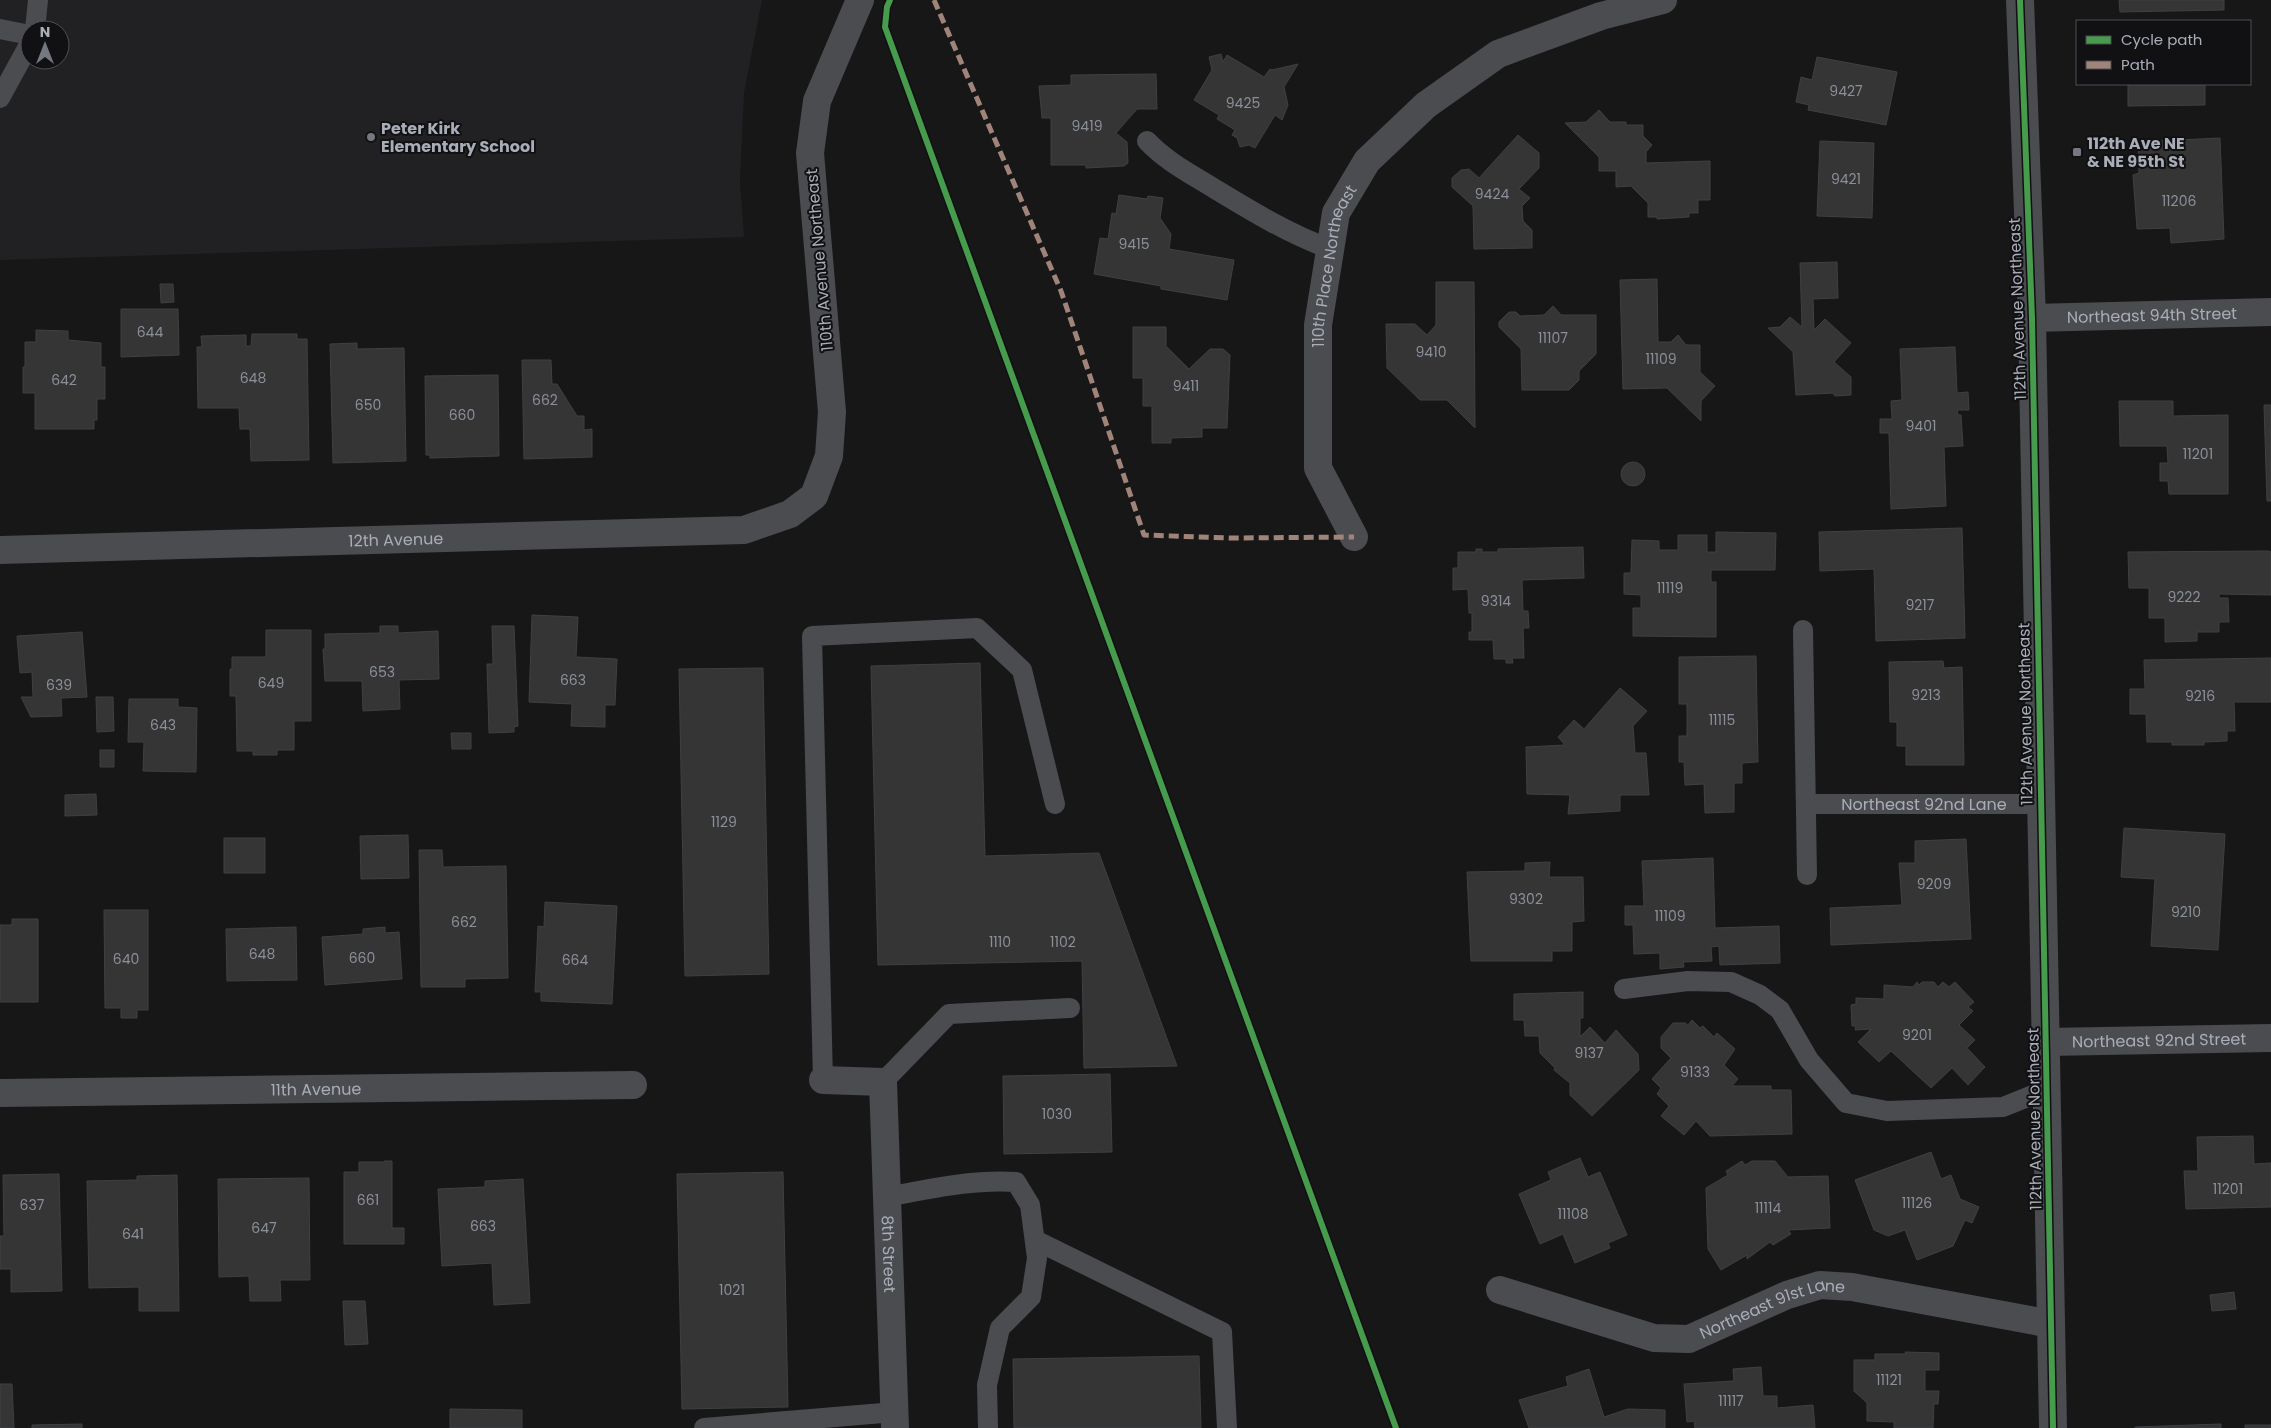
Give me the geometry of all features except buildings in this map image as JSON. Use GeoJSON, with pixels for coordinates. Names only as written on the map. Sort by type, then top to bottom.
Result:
{"type":"FeatureCollection","features":[{"type":"Feature","properties":{"kind":"street","name":"110th Avenue Northeast"},"geometry":{"type":"LineString","coordinates":[[790,514],[814,496],[829,456],[832,412],[810,153],[818,101],[860,0]]}},
{"type":"Feature","properties":{"kind":"street","name":"110th Place Northeast"},"geometry":{"type":"LineString","coordinates":[[1354,537],[1318,468],[1318,325],[1336,213],[1367,161],[1426,105],[1498,54],[1601,16],[1663,0]]}},
{"type":"Feature","properties":{"kind":"street","name":"112th Avenue Northeast"},"geometry":{"type":"LineString","coordinates":[[2020,0],[2032,318],[2053,1428]]}},
{"type":"Feature","properties":{"kind":"street","name":"Northeast 94th Street"},"geometry":{"type":"LineString","coordinates":[[2032,318],[2271,312]]}},
{"type":"Feature","properties":{"kind":"street","name":"12th Avenue"},"geometry":{"type":"LineString","coordinates":[[0,550],[744,530],[790,514]]}},
{"type":"Feature","properties":{"kind":"street","name":"Northeast 92nd Street"},"geometry":{"type":"LineString","coordinates":[[2047,1042],[2271,1038]]}},
{"type":"Feature","properties":{"kind":"street"},"geometry":{"type":"LineString","coordinates":[[823,1080],[883,1082]]}},
{"type":"Feature","properties":{"kind":"street","name":"8th Street"},"geometry":{"type":"LineString","coordinates":[[883,1082],[895,1420]]}},
{"type":"Feature","properties":{"kind":"street","name":"11th Avenue"},"geometry":{"type":"LineString","coordinates":[[0,1092],[633,1085]]}},
{"type":"Feature","properties":{"kind":"street","name":"Northeast 91st Lane"},"geometry":{"type":"LineString","coordinates":[[1500,1290],[1654,1338],[1689,1339],[1787,1295],[1820,1285],[1852,1287],[2050,1324]]}},
{"type":"Feature","properties":{"kind":"lane"},"geometry":{"type":"LineString","coordinates":[[35,20],[38,0]]}},
{"type":"Feature","properties":{"kind":"lane"},"geometry":{"type":"LineString","coordinates":[[0,29],[20,33]]}},
{"type":"Feature","properties":{"kind":"lane"},"geometry":{"type":"LineString","coordinates":[[0,98],[20,61]]}},
{"type":"Feature","properties":{"kind":"lane"},"geometry":{"type":"LineString","coordinates":[[1147,141],[1162,156],[1266,220],[1297,237],[1330,249]]}},
{"type":"Feature","properties":{"kind":"lane"},"geometry":{"type":"LineString","coordinates":[[823,1080],[812,636],[976,628],[1022,670],[1055,804]]}},
{"type":"Feature","properties":{"kind":"lane"},"geometry":{"type":"LineString","coordinates":[[1803,630],[1807,875]]}},
{"type":"Feature","properties":{"kind":"lane","name":"Northeast 92nd Lane"},"geometry":{"type":"LineString","coordinates":[[1806,804],[2040,804]]}},
{"type":"Feature","properties":{"kind":"lane"},"geometry":{"type":"LineString","coordinates":[[1624,989],[1688,981],[1731,982],[1760,995],[1780,1010],[1809,1060],[1846,1103],[1887,1111],[2003,1107],[2048,1090]]}},
{"type":"Feature","properties":{"kind":"lane"},"geometry":{"type":"LineString","coordinates":[[883,1082],[949,1014],[1070,1008]]}},
{"type":"Feature","properties":{"kind":"lane"},"geometry":{"type":"LineString","coordinates":[[887,1197],[949,1185],[998,1181],[1016,1182],[1030,1205],[1037,1258],[1031,1297],[1000,1328],[988,1385],[988,1428]]}},
{"type":"Feature","properties":{"kind":"lane"},"geometry":{"type":"LineString","coordinates":[[1035,1240],[1222,1332],[1227,1428]]}},
{"type":"Feature","properties":{"kind":"lane"},"geometry":{"type":"LineString","coordinates":[[704,1428],[895,1420]]}},
{"type":"Feature","properties":{"kind":"shaded area","name":"Peter Kirk Elementary School"},"geometry":{"type":"Polygon","coordinates":[[[0,0],[762,0],[744,93],[740,181],[744,237],[0,260],[0,0]]]}},
{"type":"Feature","properties":{"kind":"marked path"},"geometry":{"type":"LineString","coordinates":[[934,0],[1061,291],[1144,535],[1229,538],[1354,537]]}},
{"type":"Feature","properties":{"kind":"cycle path"},"geometry":{"type":"LineString","coordinates":[[890,0],[887,7],[885,27],[1396,1428]]}},
{"type":"Feature","properties":{"kind":"cycle path"},"geometry":{"type":"LineString","coordinates":[[2020,0],[2032,318],[2053,1428]]}},
{"type":"Feature","properties":{"kind":"place","name":"Peter Kirk Elementary School"},"geometry":{"type":"Point","coordinates":[371,137]}},
{"type":"Feature","properties":{"kind":"place","name":"112th Ave NE & NE 95th St"},"geometry":{"type":"Point","coordinates":[2077,152]}}]}
